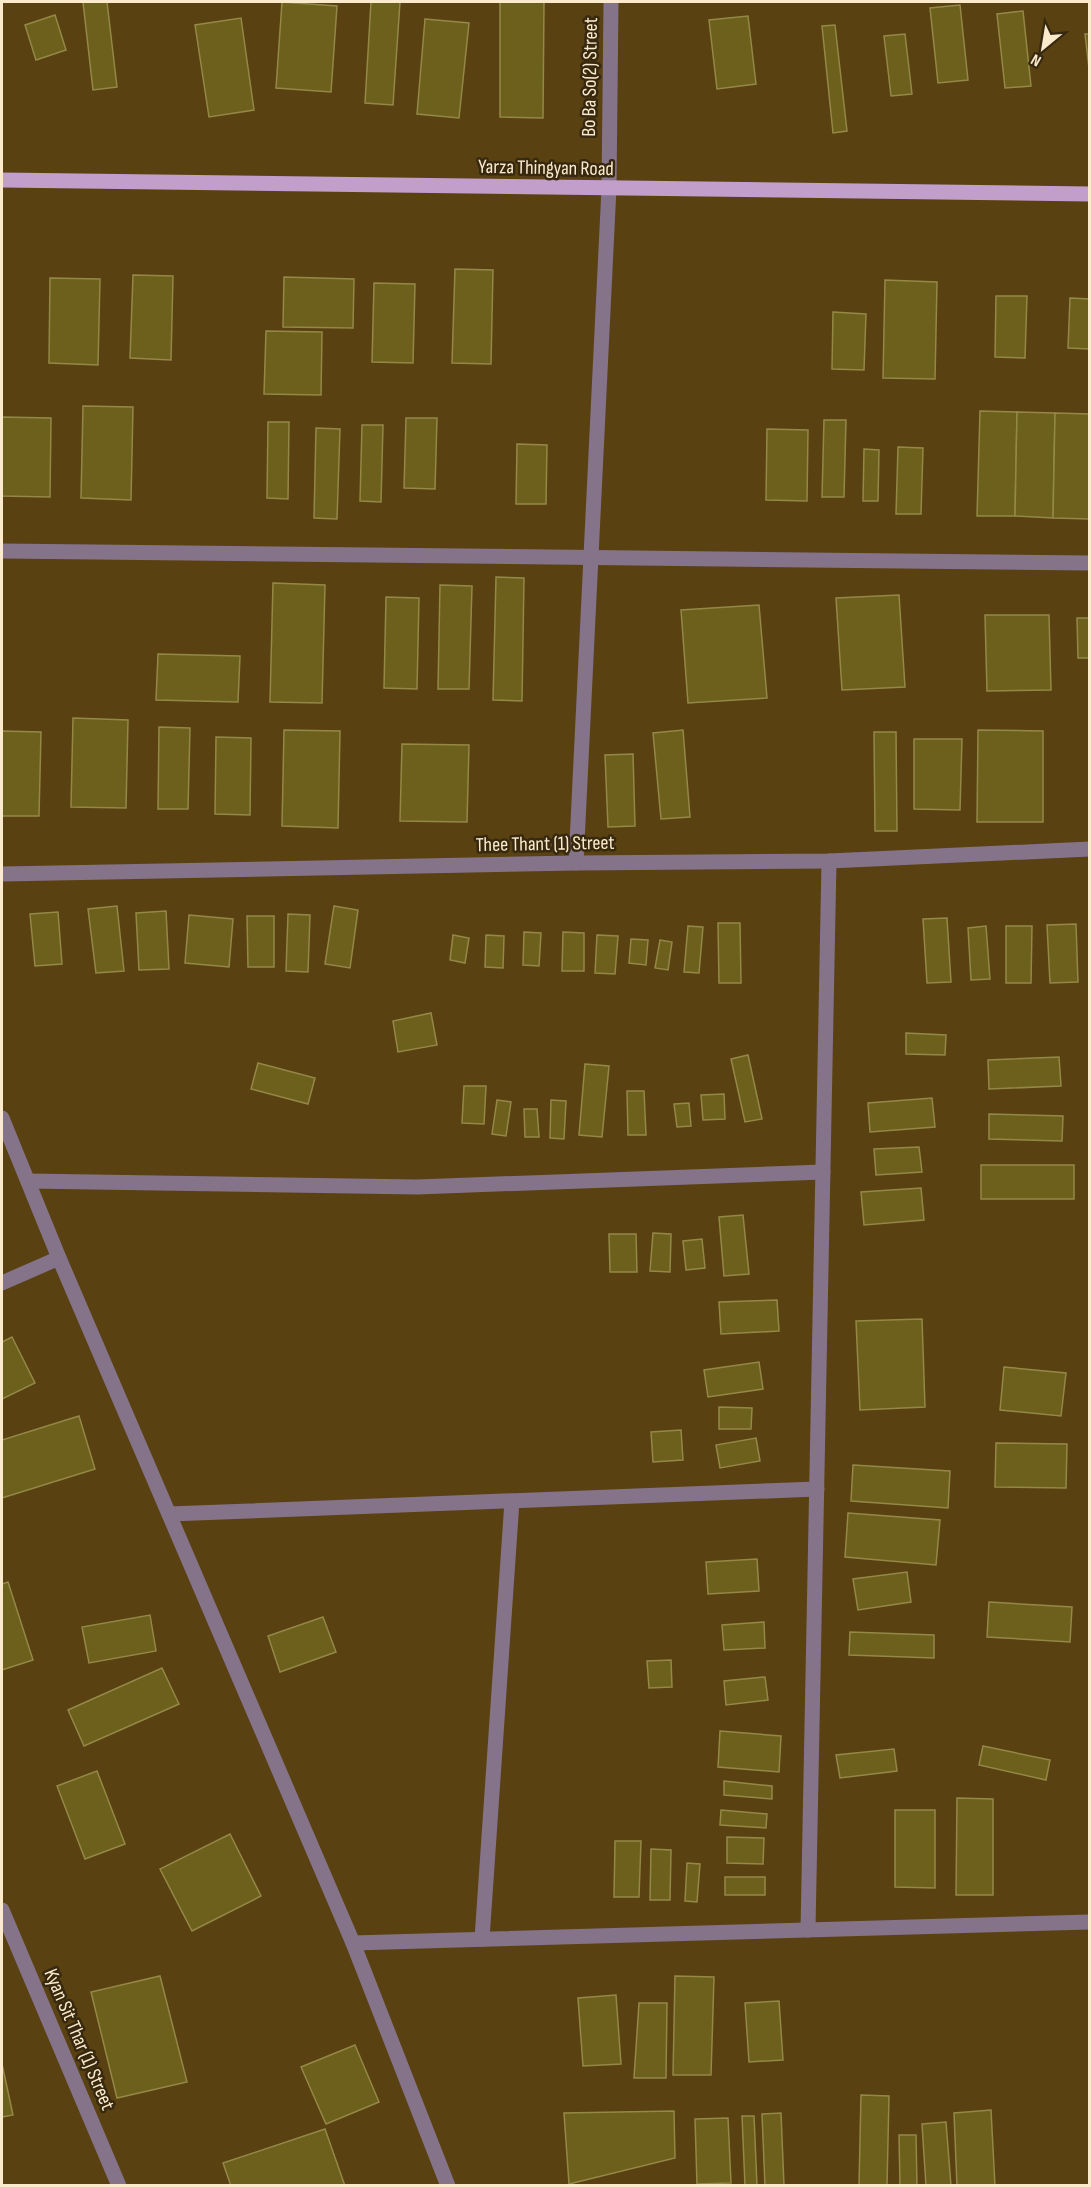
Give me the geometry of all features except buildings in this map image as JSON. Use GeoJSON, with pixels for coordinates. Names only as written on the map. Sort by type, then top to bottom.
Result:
{"type":"FeatureCollection","features":[{"type":"Feature","properties":{"kind":"main road","name":"Yarza Thingyan Road"},"geometry":{"type":"LineString","coordinates":[[2,180],[1089,194]]}},
{"type":"Feature","properties":{"kind":"street","name":"Bo Ba So(2) Street"},"geometry":{"type":"LineString","coordinates":[[576,863],[609,188],[611,2]]}},
{"type":"Feature","properties":{"kind":"street"},"geometry":{"type":"LineString","coordinates":[[2,551],[1089,562]]}},
{"type":"Feature","properties":{"kind":"street","name":"Thee Thant (1) Street"},"geometry":{"type":"LineString","coordinates":[[2,874],[576,863],[829,861],[1089,849]]}},
{"type":"Feature","properties":{"kind":"street"},"geometry":{"type":"LineString","coordinates":[[808,1930],[829,861]]}},
{"type":"Feature","properties":{"kind":"street"},"geometry":{"type":"LineString","coordinates":[[2,1118],[59,1258],[353,1943],[448,2186]]}},
{"type":"Feature","properties":{"kind":"street"},"geometry":{"type":"LineString","coordinates":[[28,1181],[417,1187],[823,1172]]}},
{"type":"Feature","properties":{"kind":"street"},"geometry":{"type":"LineString","coordinates":[[2,1283],[59,1258]]}},
{"type":"Feature","properties":{"kind":"street"},"geometry":{"type":"LineString","coordinates":[[169,1514],[817,1489]]}},
{"type":"Feature","properties":{"kind":"street"},"geometry":{"type":"LineString","coordinates":[[482,1939],[512,1501]]}},
{"type":"Feature","properties":{"kind":"street","name":"Kyan Sit Thar (1) Street"},"geometry":{"type":"LineString","coordinates":[[2,1910],[119,2186]]}},
{"type":"Feature","properties":{"kind":"street"},"geometry":{"type":"LineString","coordinates":[[353,1943],[1089,1922]]}}]}
